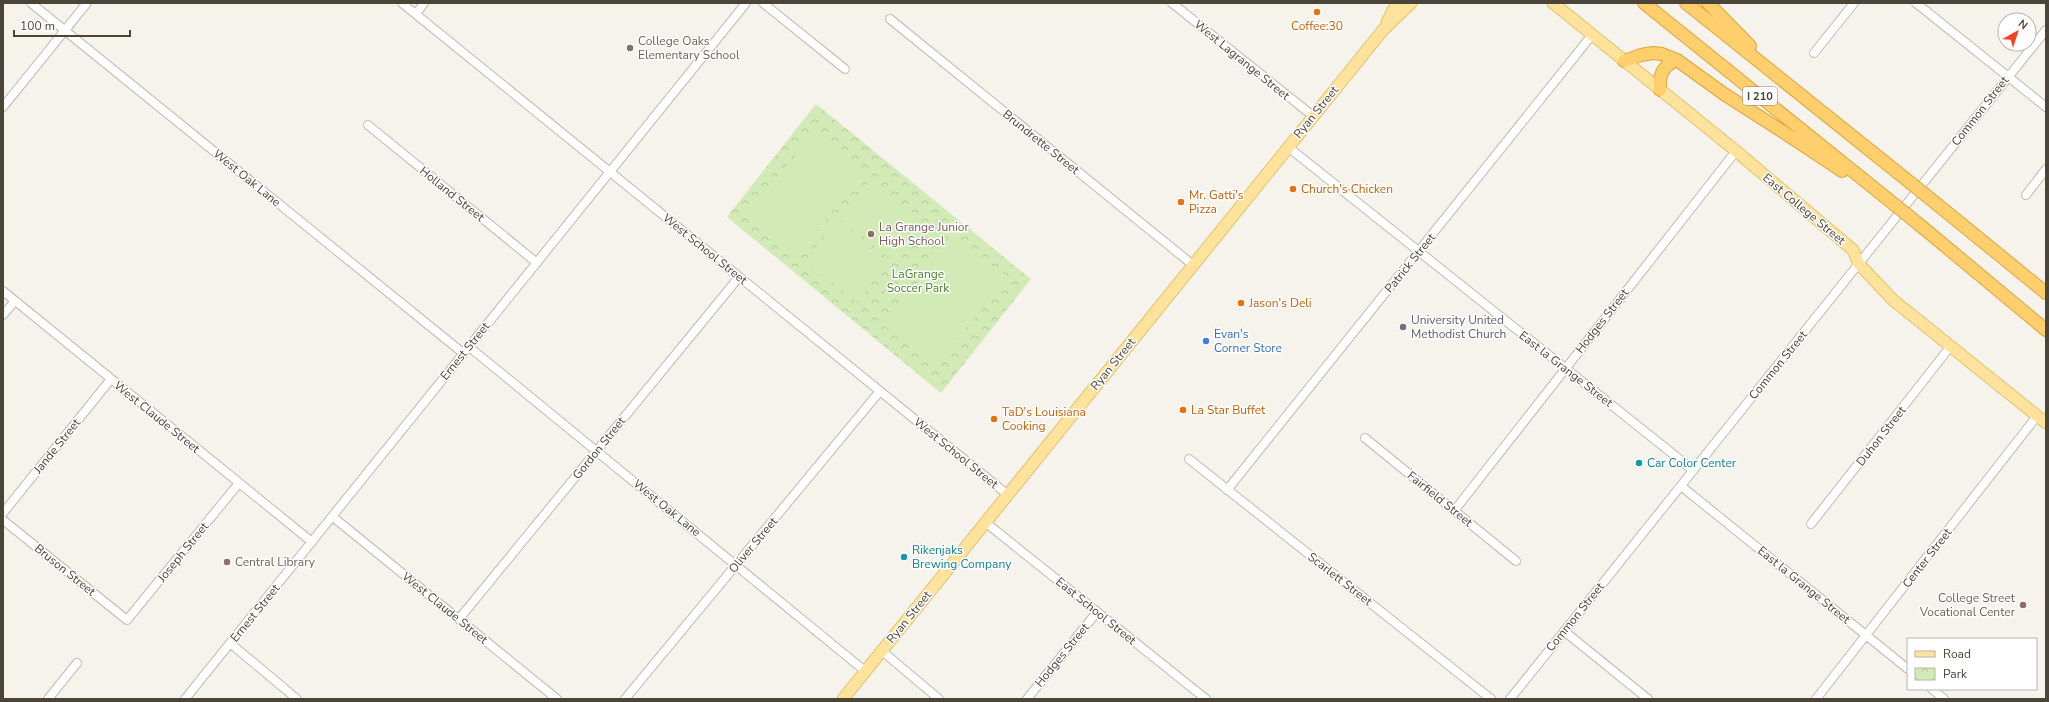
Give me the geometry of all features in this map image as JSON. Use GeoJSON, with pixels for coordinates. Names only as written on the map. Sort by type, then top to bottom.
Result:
{"type":"FeatureCollection","features":[{"type":"Feature","properties":{"kind":"highway","name":"I 210"},"geometry":{"type":"LineString","coordinates":[[1644,3],[1878,191],[2046,330]]}},
{"type":"Feature","properties":{"kind":"highway","name":"I 210"},"geometry":{"type":"LineString","coordinates":[[1686,3],[2046,293]]}},
{"type":"Feature","properties":{"kind":"highway"},"geometry":{"type":"LineString","coordinates":[[1708,3],[1802,97]]}},
{"type":"Feature","properties":{"kind":"highway"},"geometry":{"type":"LineString","coordinates":[[1624,61],[1641,55],[1653,53],[1662,54],[1677,60],[1724,94],[1854,180],[1878,191]]}},
{"type":"Feature","properties":{"kind":"highway"},"geometry":{"type":"LineString","coordinates":[[1660,90],[1659,79],[1662,71],[1668,63],[1677,60]]}},
{"type":"Feature","properties":{"kind":"main road","name":"Ryan Street"},"geometry":{"type":"LineString","coordinates":[[1383,30],[1397,3]]}},
{"type":"Feature","properties":{"kind":"main road","name":"Ryan Street"},"geometry":{"type":"LineString","coordinates":[[843,699],[1383,30],[1412,3]]}},
{"type":"Feature","properties":{"kind":"main road","name":"East College Street"},"geometry":{"type":"LineString","coordinates":[[1553,3],[1736,151],[1853,250],[1859,264],[1893,300],[2046,423]]}},
{"type":"Feature","properties":{"kind":"street","name":"West Oak Lane"},"geometry":{"type":"LineString","coordinates":[[31,3],[466,349],[597,451],[865,672]]}},
{"type":"Feature","properties":{"kind":"street"},"geometry":{"type":"LineString","coordinates":[[3,107],[87,3]]}},
{"type":"Feature","properties":{"kind":"street","name":"West School Street"},"geometry":{"type":"LineString","coordinates":[[402,3],[1008,495]]}},
{"type":"Feature","properties":{"kind":"street"},"geometry":{"type":"LineString","coordinates":[[416,14],[424,3]]}},
{"type":"Feature","properties":{"kind":"street","name":"Ernest Street"},"geometry":{"type":"LineString","coordinates":[[185,699],[746,3]]}},
{"type":"Feature","properties":{"kind":"street"},"geometry":{"type":"LineString","coordinates":[[764,3],[845,69]]}},
{"type":"Feature","properties":{"kind":"street","name":"West Lagrange Street"},"geometry":{"type":"LineString","coordinates":[[1172,3],[1313,116]]}},
{"type":"Feature","properties":{"kind":"street"},"geometry":{"type":"LineString","coordinates":[[1814,53],[1854,3]]}},
{"type":"Feature","properties":{"kind":"street"},"geometry":{"type":"LineString","coordinates":[[1916,3],[2046,107]]}},
{"type":"Feature","properties":{"kind":"street","name":"Brundrette Street"},"geometry":{"type":"LineString","coordinates":[[890,19],[1193,265]]}},
{"type":"Feature","properties":{"kind":"street","name":"Common Street"},"geometry":{"type":"LineString","coordinates":[[1510,699],[2046,30]]}},
{"type":"Feature","properties":{"kind":"street","name":"Patrick Street"},"geometry":{"type":"LineString","coordinates":[[1227,490],[1592,35]]}},
{"type":"Feature","properties":{"kind":"street","name":"Holland Street"},"geometry":{"type":"LineString","coordinates":[[368,124],[536,263]]}},
{"type":"Feature","properties":{"kind":"street","name":"East la Grange Street"},"geometry":{"type":"LineString","coordinates":[[1288,147],[1694,470]]}},
{"type":"Feature","properties":{"kind":"street","name":"Hodges Street"},"geometry":{"type":"LineString","coordinates":[[1454,511],[1564,368],[1736,151]]}},
{"type":"Feature","properties":{"kind":"street"},"geometry":{"type":"LineString","coordinates":[[2026,195],[2046,169]]}},
{"type":"Feature","properties":{"kind":"street","name":"Gordon Street"},"geometry":{"type":"LineString","coordinates":[[459,619],[739,277]]}},
{"type":"Feature","properties":{"kind":"street","name":"West Claude Street"},"geometry":{"type":"LineString","coordinates":[[3,291],[312,542]]}},
{"type":"Feature","properties":{"kind":"street"},"geometry":{"type":"LineString","coordinates":[[3,316],[15,301]]}},
{"type":"Feature","properties":{"kind":"street","name":"Duhon Street"},"geometry":{"type":"LineString","coordinates":[[1811,524],[1950,347]]}},
{"type":"Feature","properties":{"kind":"street","name":"Jande Street"},"geometry":{"type":"LineString","coordinates":[[3,513],[111,379]]}},
{"type":"Feature","properties":{"kind":"street","name":"Oliver Street"},"geometry":{"type":"LineString","coordinates":[[625,699],[880,391]]}},
{"type":"Feature","properties":{"kind":"street","name":"Center Street"},"geometry":{"type":"LineString","coordinates":[[1816,699],[2037,416]]}},
{"type":"Feature","properties":{"kind":"street","name":"Fairfield Street"},"geometry":{"type":"LineString","coordinates":[[1365,438],[1516,561]]}},
{"type":"Feature","properties":{"kind":"street","name":"Scarlett Street"},"geometry":{"type":"LineString","coordinates":[[1189,459],[1491,699]]}},
{"type":"Feature","properties":{"kind":"street","name":"Joseph Street"},"geometry":{"type":"LineString","coordinates":[[127,620],[239,483]]}},
{"type":"Feature","properties":{"kind":"street","name":"East la Grange Street"},"geometry":{"type":"LineString","coordinates":[[1681,486],[1907,668]]}},
{"type":"Feature","properties":{"kind":"street","name":"West Claude Street"},"geometry":{"type":"LineString","coordinates":[[333,517],[556,699]]}},
{"type":"Feature","properties":{"kind":"street","name":"Bruson Street"},"geometry":{"type":"LineString","coordinates":[[3,520],[127,620]]}},
{"type":"Feature","properties":{"kind":"street","name":"East School Street"},"geometry":{"type":"LineString","coordinates":[[985,522],[1206,699]]}},
{"type":"Feature","properties":{"kind":"street","name":"Hodges Street"},"geometry":{"type":"LineString","coordinates":[[1027,699],[1097,612]]}},
{"type":"Feature","properties":{"kind":"street"},"geometry":{"type":"LineString","coordinates":[[1564,631],[1648,699]]}},
{"type":"Feature","properties":{"kind":"street"},"geometry":{"type":"LineString","coordinates":[[230,643],[297,699]]}},
{"type":"Feature","properties":{"kind":"street"},"geometry":{"type":"LineString","coordinates":[[882,651],[939,699]]}},
{"type":"Feature","properties":{"kind":"street"},"geometry":{"type":"LineString","coordinates":[[48,699],[77,663]]}},
{"type":"Feature","properties":{"kind":"street"},"geometry":{"type":"LineString","coordinates":[[1933,690],[1944,699]]}},
{"type":"Feature","properties":{"kind":"green space","name":"LaGrange Soccer Park"},"geometry":{"type":"Polygon","coordinates":[[[816,104],[1031,279],[941,393],[727,217],[816,104]]]}},
{"type":"Feature","properties":{"kind":"green space"},"geometry":{"type":"Polygon","coordinates":[[[815,131],[865,171],[797,255],[747,215],[815,131]]]}},
{"type":"Feature","properties":{"kind":"green space"},"geometry":{"type":"Polygon","coordinates":[[[872,179],[922,220],[890,259],[840,218],[872,179]]]}},
{"type":"Feature","properties":{"kind":"green space"},"geometry":{"type":"Polygon","coordinates":[[[837,222],[888,264],[856,302],[806,261],[837,222]]]}},
{"type":"Feature","properties":{"kind":"green space"},"geometry":{"type":"Polygon","coordinates":[[[956,236],[1007,278],[934,367],[883,325],[956,236]]]}},
{"type":"Feature","properties":{"kind":"place","name":"Coffee:30"},"geometry":{"type":"Point","coordinates":[1317,12]}},
{"type":"Feature","properties":{"kind":"place","name":"College Oaks Elementary School"},"geometry":{"type":"Point","coordinates":[630,48]}},
{"type":"Feature","properties":{"kind":"place","name":"Church's Chicken"},"geometry":{"type":"Point","coordinates":[1293,189]}},
{"type":"Feature","properties":{"kind":"place","name":"Mr. Gatti's Pizza"},"geometry":{"type":"Point","coordinates":[1181,202]}},
{"type":"Feature","properties":{"kind":"place","name":"La Grange Junior High School"},"geometry":{"type":"Point","coordinates":[871,234]}},
{"type":"Feature","properties":{"kind":"place","name":"Jason's Deli"},"geometry":{"type":"Point","coordinates":[1241,303]}},
{"type":"Feature","properties":{"kind":"place","name":"University United Methodist Church"},"geometry":{"type":"Point","coordinates":[1403,327]}},
{"type":"Feature","properties":{"kind":"place","name":"Evan's Corner Store"},"geometry":{"type":"Point","coordinates":[1206,341]}},
{"type":"Feature","properties":{"kind":"place","name":"La Star Buffet"},"geometry":{"type":"Point","coordinates":[1183,410]}},
{"type":"Feature","properties":{"kind":"place","name":"TaD's Louisiana Cooking"},"geometry":{"type":"Point","coordinates":[994,419]}},
{"type":"Feature","properties":{"kind":"place","name":"Car Color Center"},"geometry":{"type":"Point","coordinates":[1639,463]}},
{"type":"Feature","properties":{"kind":"place","name":"Rikenjaks Brewing Company"},"geometry":{"type":"Point","coordinates":[904,557]}},
{"type":"Feature","properties":{"kind":"place","name":"Central Library"},"geometry":{"type":"Point","coordinates":[227,562]}},
{"type":"Feature","properties":{"kind":"place","name":"College Street Vocational Center"},"geometry":{"type":"Point","coordinates":[2023,605]}}]}
